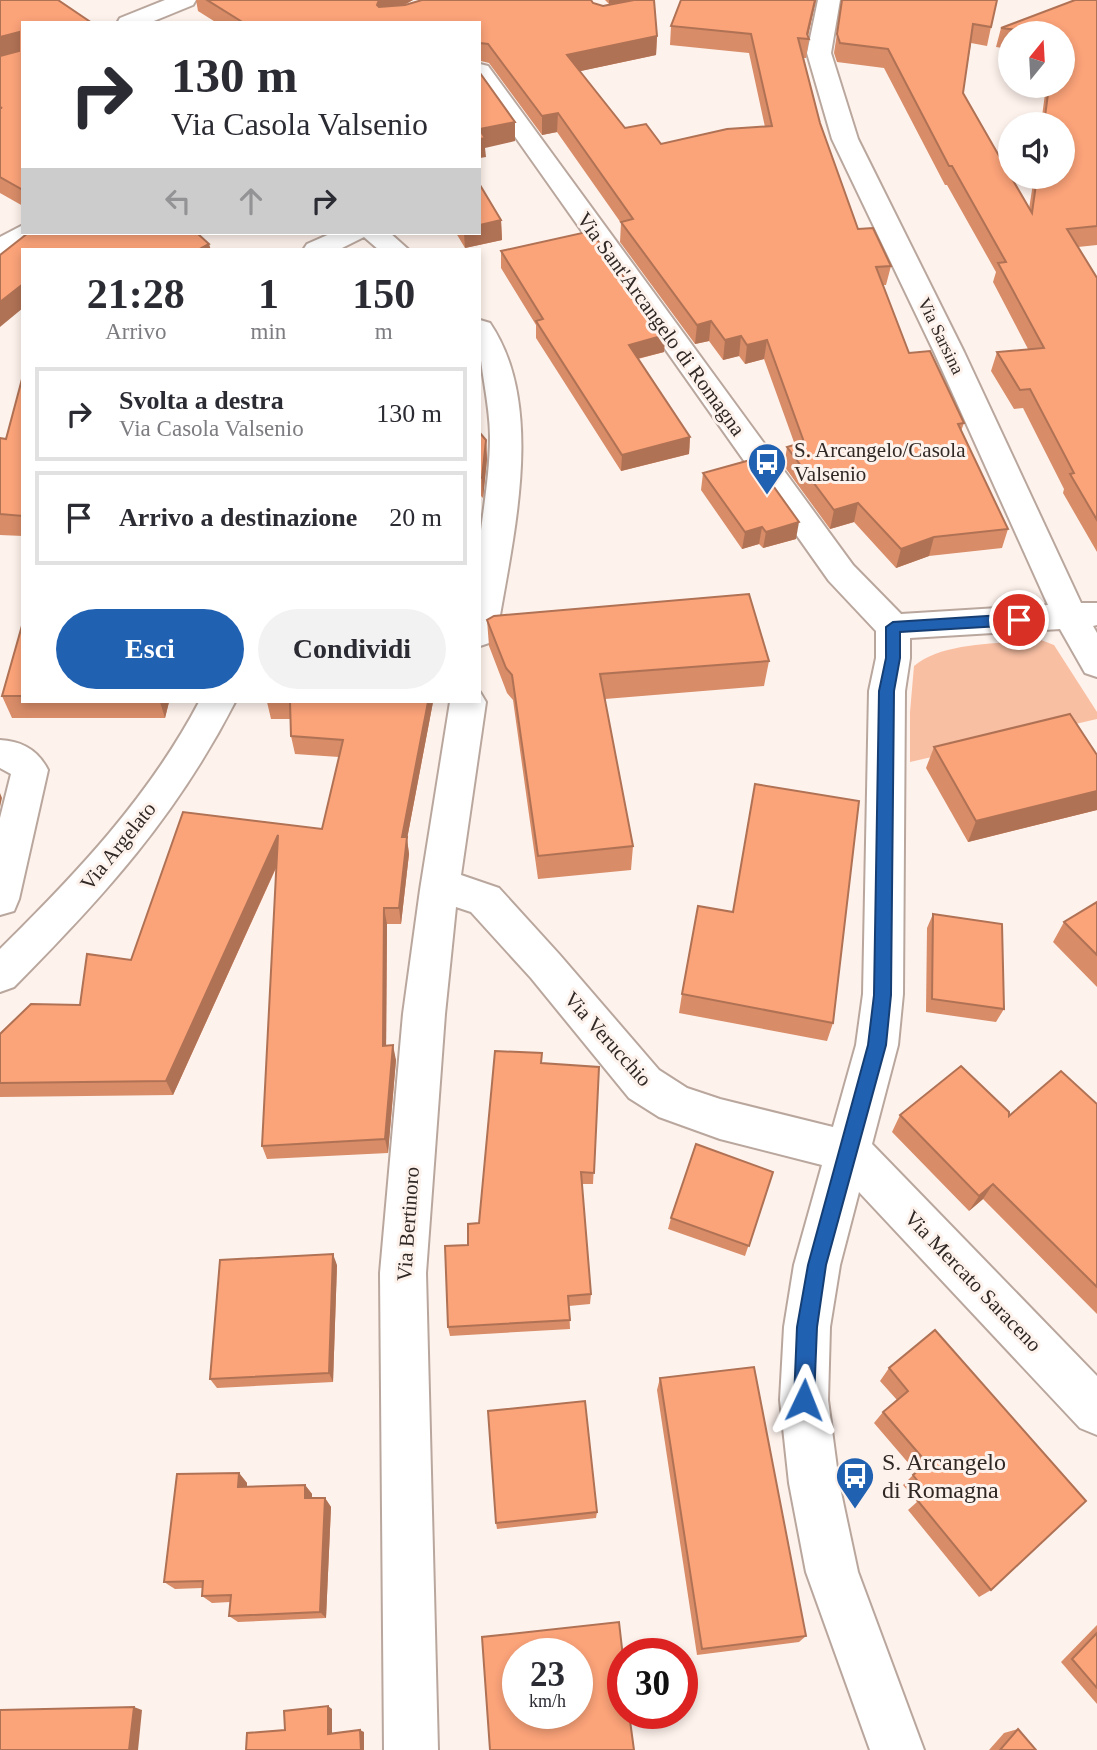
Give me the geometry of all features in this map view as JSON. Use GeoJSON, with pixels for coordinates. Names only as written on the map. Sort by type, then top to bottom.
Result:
{"type":"FeatureCollection","features":[{"type":"Feature","properties":{"kind":"street"},"geometry":{"type":"LineString","coordinates":[[133,21],[186,0]]}},
{"type":"Feature","properties":{"kind":"street","name":"Via Sarsina"},"geometry":{"type":"LineString","coordinates":[[829,0],[819,53],[845,139],[949,352],[1084,615],[1097,664]]}},
{"type":"Feature","properties":{"kind":"street","name":"Via Sant'Arcangelo di Romagna"},"geometry":{"type":"LineString","coordinates":[[481,72],[841,573],[856,592],[893,627]]}},
{"type":"Feature","properties":{"kind":"street"},"geometry":{"type":"LineString","coordinates":[[0,249],[22,235]]}},
{"type":"Feature","properties":{"kind":"street"},"geometry":{"type":"LineString","coordinates":[[321,248],[349,235]]}},
{"type":"Feature","properties":{"kind":"street"},"geometry":{"type":"LineString","coordinates":[[376,235],[393,248]]}},
{"type":"Feature","properties":{"kind":"street"},"geometry":{"type":"LineString","coordinates":[[481,331],[495,365],[504,414],[506,467],[481,626]]}},
{"type":"Feature","properties":{"kind":"street"},"geometry":{"type":"LineString","coordinates":[[897,1750],[832,1572],[814,1483],[804,1400],[807,1327],[817,1265],[877,1045],[883,995],[887,691],[893,658],[893,627],[1084,615]]}},
{"type":"Feature","properties":{"kind":"street","name":"Via Argelato"},"geometry":{"type":"LineString","coordinates":[[4,961],[106,867],[196,741],[216,703]]}},
{"type":"Feature","properties":{"kind":"street","name":"Via Bertinoro"},"geometry":{"type":"LineString","coordinates":[[411,1750],[403,1273],[425,1014],[439,890],[468,703]]}},
{"type":"Feature","properties":{"kind":"street"},"geometry":{"type":"LineString","coordinates":[[0,754],[13,755],[30,769],[0,900]]}},
{"type":"Feature","properties":{"kind":"street","name":"Via Verucchio"},"geometry":{"type":"LineString","coordinates":[[439,890],[461,891],[485,900],[545,966],[644,1084],[674,1103],[720,1119],[849,1151]]}},
{"type":"Feature","properties":{"kind":"street","name":"Via Mercato Saraceno"},"geometry":{"type":"LineString","coordinates":[[849,1151],[1097,1411]]}},
{"type":"Feature","properties":{"kind":"shaded area"},"geometry":{"type":"Polygon","coordinates":[[[1041,640],[1054,645],[1097,712],[1097,719],[910,762],[914,666],[926,658],[957,648],[1041,640]]]}},
{"type":"Feature","properties":{"kind":"building"},"geometry":{"type":"Polygon","coordinates":[[[0,0],[58,0],[89,21],[21,21],[21,189],[0,177],[0,56],[19,51],[19,32],[0,37],[0,0]]]}},
{"type":"Feature","properties":{"kind":"building"},"geometry":{"type":"Polygon","coordinates":[[[207,0],[379,0],[379,7],[405,5],[422,0],[591,0],[603,6],[634,0],[654,0],[657,36],[567,55],[625,128],[646,124],[661,144],[727,129],[772,126],[751,34],[671,26],[681,0],[815,0],[807,34],[809,39],[798,38],[820,123],[858,229],[873,228],[891,266],[876,267],[909,353],[930,351],[964,423],[958,424],[1008,529],[934,537],[901,549],[858,503],[834,510],[787,447],[804,442],[767,340],[747,345],[741,336],[725,340],[711,321],[697,325],[621,222],[633,219],[558,113],[542,116],[488,44],[481,43],[481,21],[241,21],[207,0]]]}},
{"type":"Feature","properties":{"kind":"building"},"geometry":{"type":"Polygon","coordinates":[[[842,0],[997,0],[991,27],[973,24],[963,93],[998,154],[998,189],[1018,189],[1032,213],[1035,189],[1075,189],[1075,112],[1046,112],[1047,98],[1075,98],[1075,21],[1020,21],[1075,0],[1097,0],[1097,226],[1067,229],[1097,278],[1097,520],[1070,474],[1074,473],[1030,389],[1020,390],[997,352],[1044,348],[998,263],[1006,262],[952,166],[949,166],[888,49],[840,43],[837,34],[842,0]]]}},
{"type":"Feature","properties":{"kind":"building"},"geometry":{"type":"Polygon","coordinates":[[[481,74],[515,122],[481,129],[481,74]]]}},
{"type":"Feature","properties":{"kind":"building"},"geometry":{"type":"Polygon","coordinates":[[[481,187],[501,220],[481,225],[481,187]]]}},
{"type":"Feature","properties":{"kind":"building"},"geometry":{"type":"Polygon","coordinates":[[[591,231],[665,335],[629,345],[690,437],[622,455],[536,321],[543,319],[501,251],[591,231]]]}},
{"type":"Feature","properties":{"kind":"building"},"geometry":{"type":"Polygon","coordinates":[[[25,235],[199,235],[209,244],[202,248],[21,248],[21,286],[0,302],[0,255],[25,235]]]}},
{"type":"Feature","properties":{"kind":"building"},"geometry":{"type":"Polygon","coordinates":[[[21,383],[21,516],[0,514],[0,438],[6,439],[21,383]]]}},
{"type":"Feature","properties":{"kind":"building"},"geometry":{"type":"Polygon","coordinates":[[[481,434],[486,440],[481,478],[481,434]]]}},
{"type":"Feature","properties":{"kind":"building"},"geometry":{"type":"Polygon","coordinates":[[[754,459],[799,522],[766,532],[762,527],[745,532],[703,473],[754,459]]]}},
{"type":"Feature","properties":{"kind":"building"},"geometry":{"type":"Polygon","coordinates":[[[749,594],[769,661],[600,674],[633,846],[538,856],[512,675],[506,668],[487,620],[494,616],[749,594]]]}},
{"type":"Feature","properties":{"kind":"building"},"geometry":{"type":"Polygon","coordinates":[[[21,629],[21,696],[2,696],[21,629]]]}},
{"type":"Feature","properties":{"kind":"building"},"geometry":{"type":"Polygon","coordinates":[[[290,703],[428,703],[402,837],[407,837],[399,908],[384,908],[383,1046],[393,1045],[385,1139],[262,1146],[278,835],[166,1081],[0,1083],[0,1034],[31,1004],[80,1005],[87,954],[131,960],[183,812],[322,829],[343,740],[291,736],[290,703]]]}},
{"type":"Feature","properties":{"kind":"building"},"geometry":{"type":"Polygon","coordinates":[[[1070,714],[1097,755],[1097,791],[976,821],[934,747],[1070,714]]]}},
{"type":"Feature","properties":{"kind":"building"},"geometry":{"type":"Polygon","coordinates":[[[755,784],[859,801],[833,1023],[682,994],[698,906],[733,912],[755,784]]]}},
{"type":"Feature","properties":{"kind":"building"},"geometry":{"type":"Polygon","coordinates":[[[1097,902],[1097,955],[1064,922],[1097,902]]]}},
{"type":"Feature","properties":{"kind":"building"},"geometry":{"type":"Polygon","coordinates":[[[933,914],[1002,924],[1004,1009],[932,999],[933,914]]]}},
{"type":"Feature","properties":{"kind":"building"},"geometry":{"type":"Polygon","coordinates":[[[495,1051],[542,1053],[541,1063],[599,1067],[594,1173],[581,1172],[591,1294],[568,1296],[570,1320],[448,1327],[445,1246],[468,1245],[468,1224],[479,1223],[495,1051]]]}},
{"type":"Feature","properties":{"kind":"building"},"geometry":{"type":"Polygon","coordinates":[[[961,1066],[1009,1112],[1009,1116],[1061,1071],[1097,1104],[1097,1287],[993,1184],[979,1196],[900,1115],[961,1066]]]}},
{"type":"Feature","properties":{"kind":"building"},"geometry":{"type":"Polygon","coordinates":[[[696,1144],[773,1172],[749,1246],[671,1218],[696,1144]]]}},
{"type":"Feature","properties":{"kind":"building"},"geometry":{"type":"Polygon","coordinates":[[[333,1254],[329,1373],[210,1379],[220,1260],[333,1254]]]}},
{"type":"Feature","properties":{"kind":"building"},"geometry":{"type":"Polygon","coordinates":[[[935,1330],[1086,1501],[991,1590],[918,1501],[927,1493],[913,1475],[927,1463],[883,1412],[908,1391],[889,1368],[935,1330]]]}},
{"type":"Feature","properties":{"kind":"building"},"geometry":{"type":"Polygon","coordinates":[[[754,1367],[806,1636],[702,1649],[660,1378],[754,1367]]]}},
{"type":"Feature","properties":{"kind":"building"},"geometry":{"type":"Polygon","coordinates":[[[585,1401],[597,1512],[496,1523],[488,1411],[585,1401]]]}},
{"type":"Feature","properties":{"kind":"building"},"geometry":{"type":"Polygon","coordinates":[[[239,1473],[238,1487],[305,1485],[305,1498],[325,1498],[320,1612],[229,1616],[231,1595],[202,1596],[203,1581],[164,1582],[177,1474],[239,1473]]]}},
{"type":"Feature","properties":{"kind":"building"},"geometry":{"type":"Polygon","coordinates":[[[619,1622],[621,1638],[607,1638],[607,1729],[631,1729],[634,1750],[490,1750],[482,1637],[619,1622]]]}},
{"type":"Feature","properties":{"kind":"building"},"geometry":{"type":"Polygon","coordinates":[[[1097,1633],[1097,1688],[1072,1659],[1097,1633]]]}},
{"type":"Feature","properties":{"kind":"building"},"geometry":{"type":"Polygon","coordinates":[[[328,1706],[328,1734],[360,1730],[361,1750],[246,1750],[247,1733],[285,1730],[284,1711],[328,1706]]]}},
{"type":"Feature","properties":{"kind":"building"},"geometry":{"type":"Polygon","coordinates":[[[134,1707],[129,1750],[0,1750],[0,1710],[134,1707]]]}},
{"type":"Feature","properties":{"kind":"building"},"geometry":{"type":"Polygon","coordinates":[[[1018,1729],[1036,1750],[1000,1750],[1018,1729]]]}},
{"type":"Feature","properties":{"kind":"place","name":"S. Arcangelo/Casola Valsenio"},"geometry":{"type":"Point","coordinates":[767,496]}},
{"type":"Feature","properties":{"kind":"place","name":"S. Arcangelo di Romagna"},"geometry":{"type":"Point","coordinates":[855,1510]}},
{"type":"Feature","properties":{"kind":"route"},"geometry":{"type":"LineString","coordinates":[[804,1400],[807,1327],[817,1265],[877,1045],[883,995],[885,759],[887,691],[893,658],[893,627],[1019,620]]}}]}
